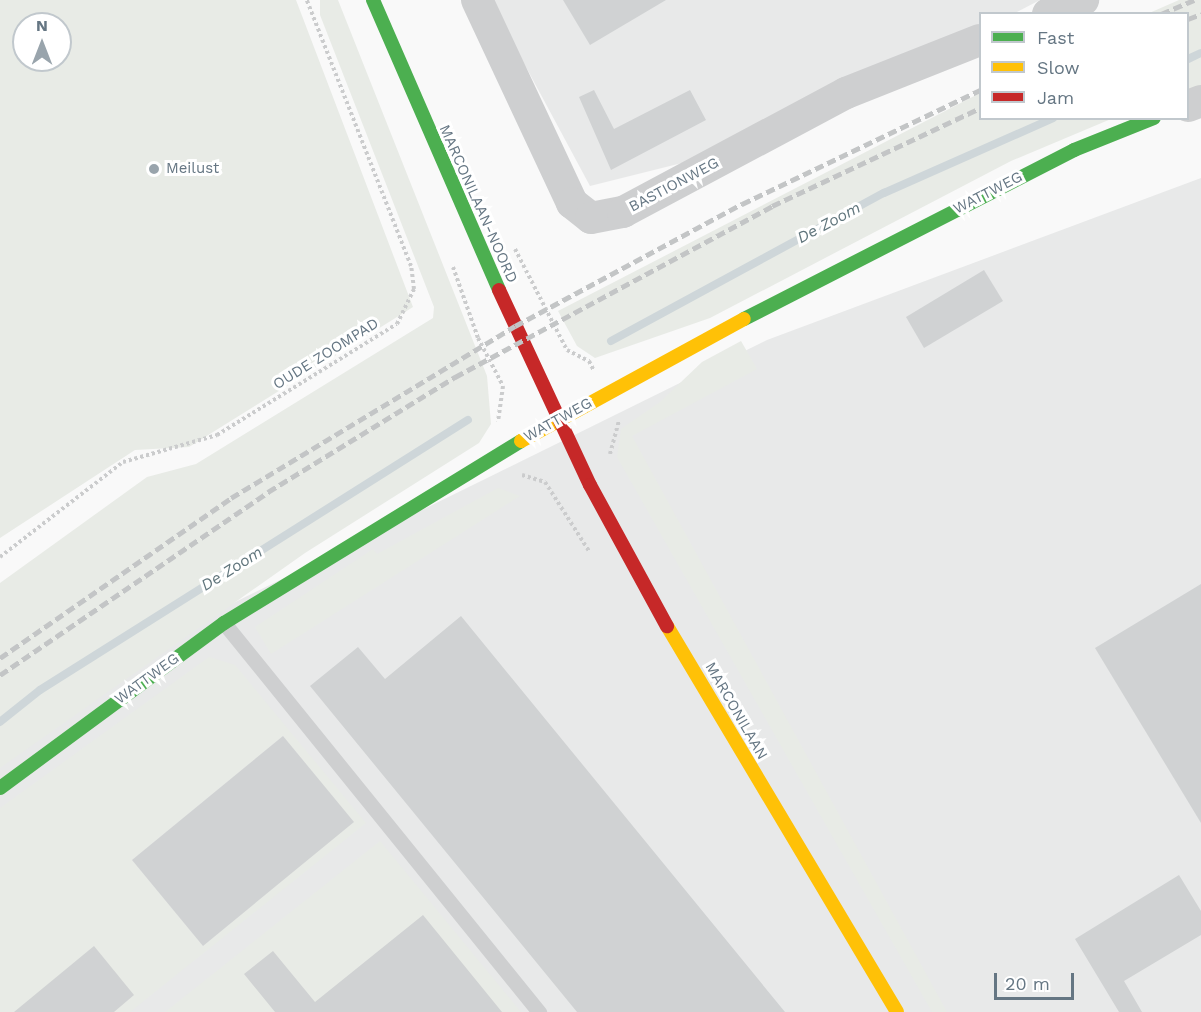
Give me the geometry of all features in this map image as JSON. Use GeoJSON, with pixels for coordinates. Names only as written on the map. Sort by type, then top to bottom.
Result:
{"type":"FeatureCollection","features":[{"type":"Feature","properties":{"kind":"street","name":"MARCONILAAN-NOORD"},"geometry":{"type":"LineString","coordinates":[[373,0],[446,177],[559,420]]}},
{"type":"Feature","properties":{"kind":"street","name":"BASTIONWEG"},"geometry":{"type":"LineString","coordinates":[[477,0],[572,203],[591,218],[623,212],[846,93],[979,41]]}},
{"type":"Feature","properties":{"kind":"street"},"geometry":{"type":"LineString","coordinates":[[1053,12],[1083,0]]}},
{"type":"Feature","properties":{"kind":"street","name":"WATTWEG"},"geometry":{"type":"LineString","coordinates":[[0,788],[224,623],[463,472],[605,393],[1074,150],[1149,120]]}},
{"type":"Feature","properties":{"kind":"street","name":"MARCONILAAN"},"geometry":{"type":"LineString","coordinates":[[559,420],[648,594],[897,1012]]}},
{"type":"Feature","properties":{"kind":"lane"},"geometry":{"type":"LineString","coordinates":[[224,623],[539,1012]]}},
{"type":"Feature","properties":{"kind":"path","name":"OUDE ZOOMPAD"},"geometry":{"type":"LineString","coordinates":[[0,557],[123,462],[217,435],[397,324],[414,289],[411,266],[307,0]]}},
{"type":"Feature","properties":{"kind":"path","name":"MARCONILAAN-NOORD"},"geometry":{"type":"LineString","coordinates":[[511,241],[567,350],[589,362],[605,393]]}},
{"type":"Feature","properties":{"kind":"shaded area","name":"Meilust"},"geometry":{"type":"Polygon","coordinates":[[[0,0],[296,0],[413,307],[189,447],[135,450],[0,538],[0,0]]]}},
{"type":"Feature","properties":{"kind":"shaded area"},"geometry":{"type":"Polygon","coordinates":[[[320,0],[338,0],[487,376],[491,424],[479,443],[305,553],[0,768],[0,583],[147,477],[196,464],[433,318],[434,307],[320,15],[320,0]]]}},
{"type":"Feature","properties":{"kind":"shaded area"},"geometry":{"type":"Polygon","coordinates":[[[490,0],[1040,0],[1017,12],[979,12],[979,33],[782,138],[590,186],[490,0]]]}},
{"type":"Feature","properties":{"kind":"shaded area"},"geometry":{"type":"Polygon","coordinates":[[[1179,0],[1201,0],[1201,94],[1189,95],[1189,12],[1152,12],[1179,0]]]}},
{"type":"Feature","properties":{"kind":"shaded area"},"geometry":{"type":"Polygon","coordinates":[[[979,94],[979,120],[1109,120],[1011,161],[710,318],[595,358],[577,346],[558,311],[979,94]]]}},
{"type":"Feature","properties":{"kind":"shaded area"},"geometry":{"type":"Polygon","coordinates":[[[1201,178],[1201,1012],[0,1012],[0,721],[6,715],[767,340],[1201,178]]]}},
{"type":"Feature","properties":{"kind":"shaded area"},"geometry":{"type":"Polygon","coordinates":[[[741,341],[757,369],[632,436],[947,1012],[932,1012],[617,457],[621,429],[660,402],[702,362],[741,341]]]}},
{"type":"Feature","properties":{"kind":"shaded area"},"geometry":{"type":"Polygon","coordinates":[[[498,488],[520,496],[271,654],[255,627],[373,549],[377,554],[498,488]]]}},
{"type":"Feature","properties":{"kind":"shaded area"},"geometry":{"type":"Polygon","coordinates":[[[209,657],[235,665],[366,823],[130,1012],[0,1012],[0,808],[209,657]],[[283,736],[132,860],[203,946],[353,822],[283,736]]]}},
{"type":"Feature","properties":{"kind":"shaded area"},"geometry":{"type":"Polygon","coordinates":[[[380,841],[521,1012],[165,1012],[184,997],[380,841]]]}},
{"type":"Feature","properties":{"kind":"building"},"geometry":{"type":"Polygon","coordinates":[[[563,0],[666,0],[590,45],[563,0]]]}},
{"type":"Feature","properties":{"kind":"building"},"geometry":{"type":"Polygon","coordinates":[[[594,90],[614,129],[690,90],[706,120],[611,170],[579,97],[594,90]]]}},
{"type":"Feature","properties":{"kind":"building"},"geometry":{"type":"Polygon","coordinates":[[[984,270],[1003,301],[924,348],[906,317],[984,270]]]}},
{"type":"Feature","properties":{"kind":"building"},"geometry":{"type":"Polygon","coordinates":[[[1201,584],[1201,823],[1095,648],[1201,584]]]}},
{"type":"Feature","properties":{"kind":"building"},"geometry":{"type":"Polygon","coordinates":[[[461,616],[785,1012],[577,1012],[310,686],[358,647],[385,679],[461,616]]]}},
{"type":"Feature","properties":{"kind":"building"},"geometry":{"type":"Polygon","coordinates":[[[283,736],[354,822],[203,946],[132,860],[283,736]]]}},
{"type":"Feature","properties":{"kind":"building"},"geometry":{"type":"Polygon","coordinates":[[[1179,875],[1201,911],[1201,935],[1124,981],[1142,1012],[1119,1012],[1075,939],[1179,875]]]}},
{"type":"Feature","properties":{"kind":"building"},"geometry":{"type":"Polygon","coordinates":[[[423,915],[502,1012],[275,1012],[244,974],[273,951],[315,1002],[423,915]]]}},
{"type":"Feature","properties":{"kind":"building"},"geometry":{"type":"Polygon","coordinates":[[[94,946],[134,995],[114,1012],[14,1012],[94,946]]]}},
{"type":"Feature","properties":{"kind":"waterway","name":"De Zoom"},"geometry":{"type":"LineString","coordinates":[[1189,59],[1201,53]]}},
{"type":"Feature","properties":{"kind":"waterway","name":"De Zoom"},"geometry":{"type":"LineString","coordinates":[[611,341],[884,193],[1048,120]]}},
{"type":"Feature","properties":{"kind":"waterway","name":"De Zoom"},"geometry":{"type":"LineString","coordinates":[[0,722],[40,690],[468,420]]}},
{"type":"Feature","properties":{"kind":"railway"},"geometry":{"type":"LineString","coordinates":[[1166,12],[1194,0]]}},
{"type":"Feature","properties":{"kind":"railway"},"geometry":{"type":"LineString","coordinates":[[1189,19],[1201,14]]}},
{"type":"Feature","properties":{"kind":"railway"},"geometry":{"type":"LineString","coordinates":[[0,658],[231,498],[515,326],[742,204],[979,90]]}},
{"type":"Feature","properties":{"kind":"railway"},"geometry":{"type":"LineString","coordinates":[[0,675],[268,492],[455,377],[772,206],[979,108]]}},
{"type":"Feature","properties":{"kind":"traffic: fast"},"geometry":{"type":"LineString","coordinates":[[373,0],[499,290]]}},
{"type":"Feature","properties":{"kind":"traffic: fast"},"geometry":{"type":"LineString","coordinates":[[744,319],[1074,150],[1149,120]]}},
{"type":"Feature","properties":{"kind":"traffic: fast"},"geometry":{"type":"LineString","coordinates":[[0,788],[224,623],[521,441]]}},
{"type":"Feature","properties":{"kind":"traffic: slow"},"geometry":{"type":"LineString","coordinates":[[521,441],[744,319]]}},
{"type":"Feature","properties":{"kind":"traffic: slow"},"geometry":{"type":"LineString","coordinates":[[667,626],[897,1012]]}},
{"type":"Feature","properties":{"kind":"traffic: jam"},"geometry":{"type":"LineString","coordinates":[[499,290],[590,485],[667,626]]}},
{"type":"Feature","properties":{"kind":"place","name":"Meilust"},"geometry":{"type":"Point","coordinates":[154,169]}}]}
